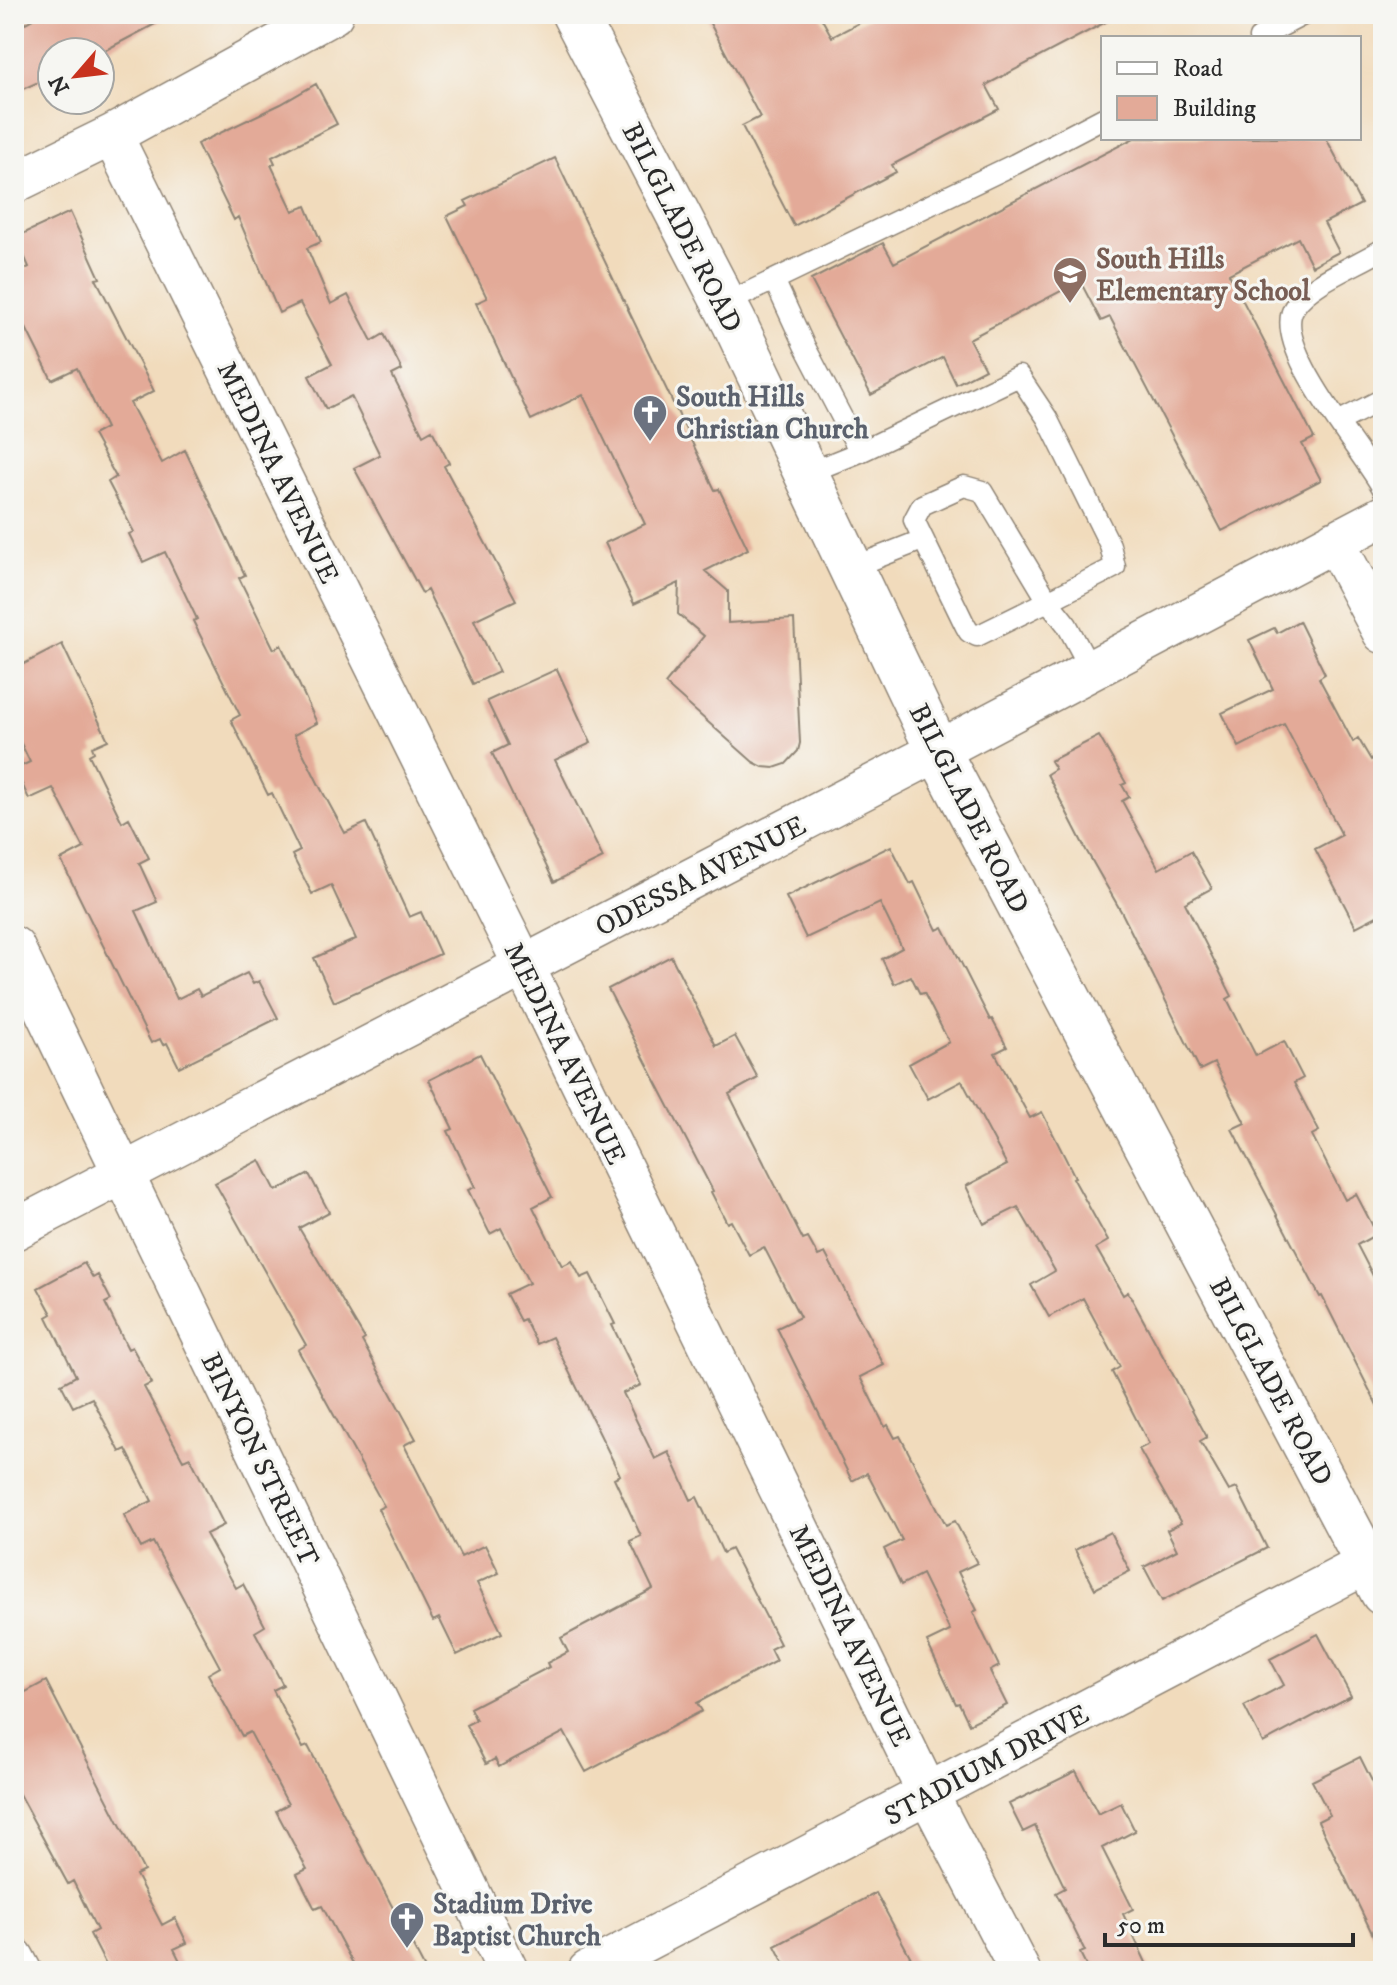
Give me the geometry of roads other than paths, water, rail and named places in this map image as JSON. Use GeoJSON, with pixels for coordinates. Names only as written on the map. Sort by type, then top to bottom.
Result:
{"type":"FeatureCollection","features":[{"type":"Feature","properties":{"kind":"street"},"geometry":{"type":"LineString","coordinates":[[14,183],[112,135],[333,14]]}},
{"type":"Feature","properties":{"kind":"street","name":"BILGLADE ROAD"},"geometry":{"type":"LineString","coordinates":[[574,14],[724,304],[938,751],[1378,1570]]}},
{"type":"Feature","properties":{"kind":"street","name":"MEDINA AVENUE"},"geometry":{"type":"LineString","coordinates":[[112,135],[524,966],[928,1794],[1020,1971]]}},
{"type":"Feature","properties":{"kind":"street","name":"ODESSA AVENUE"},"geometry":{"type":"LineString","coordinates":[[14,1230],[938,751],[1383,516]]}},
{"type":"Feature","properties":{"kind":"street"},"geometry":{"type":"LineString","coordinates":[[1334,541],[1383,633]]}},
{"type":"Feature","properties":{"kind":"street","name":"BINYON STREET"},"geometry":{"type":"LineString","coordinates":[[14,947],[508,1971]]}},
{"type":"Feature","properties":{"kind":"street","name":"STADIUM DRIVE"},"geometry":{"type":"LineString","coordinates":[[588,1971],[928,1794],[1378,1570]]}},
{"type":"Feature","properties":{"kind":"street"},"geometry":{"type":"LineString","coordinates":[[14,1958],[21,1971]]}},
{"type":"Feature","properties":{"kind":"lane"},"geometry":{"type":"LineString","coordinates":[[1263,36],[1305,14]]}},
{"type":"Feature","properties":{"kind":"lane"},"geometry":{"type":"LineString","coordinates":[[724,304],[1015,164],[1101,119]]}},
{"type":"Feature","properties":{"kind":"lane"},"geometry":{"type":"LineString","coordinates":[[1383,249],[1309,292],[1294,307],[1290,316],[1291,339],[1304,370],[1362,453],[1383,489]]}},
{"type":"Feature","properties":{"kind":"lane"},"geometry":{"type":"LineString","coordinates":[[774,280],[860,452]]}},
{"type":"Feature","properties":{"kind":"lane"},"geometry":{"type":"LineString","coordinates":[[805,474],[860,452],[1019,376],[1047,418],[1110,545],[1115,567],[1048,601],[977,636],[969,632],[914,520],[922,505],[964,486],[982,491],[1048,601],[1067,625],[1091,670]]}},
{"type":"Feature","properties":{"kind":"lane"},"geometry":{"type":"LineString","coordinates":[[1338,422],[1383,399]]}},
{"type":"Feature","properties":{"kind":"lane"},"geometry":{"type":"LineString","coordinates":[[851,568],[922,540]]}},
{"type":"Feature","properties":{"kind":"place","name":"South Hills Elementary School"},"geometry":{"type":"Point","coordinates":[1070,305]}},
{"type":"Feature","properties":{"kind":"place","name":"South Hills Christian Church"},"geometry":{"type":"Point","coordinates":[650,443]}},
{"type":"Feature","properties":{"kind":"place","name":"Stadium Drive Baptist Church"},"geometry":{"type":"Point","coordinates":[407,1950]}}]}
